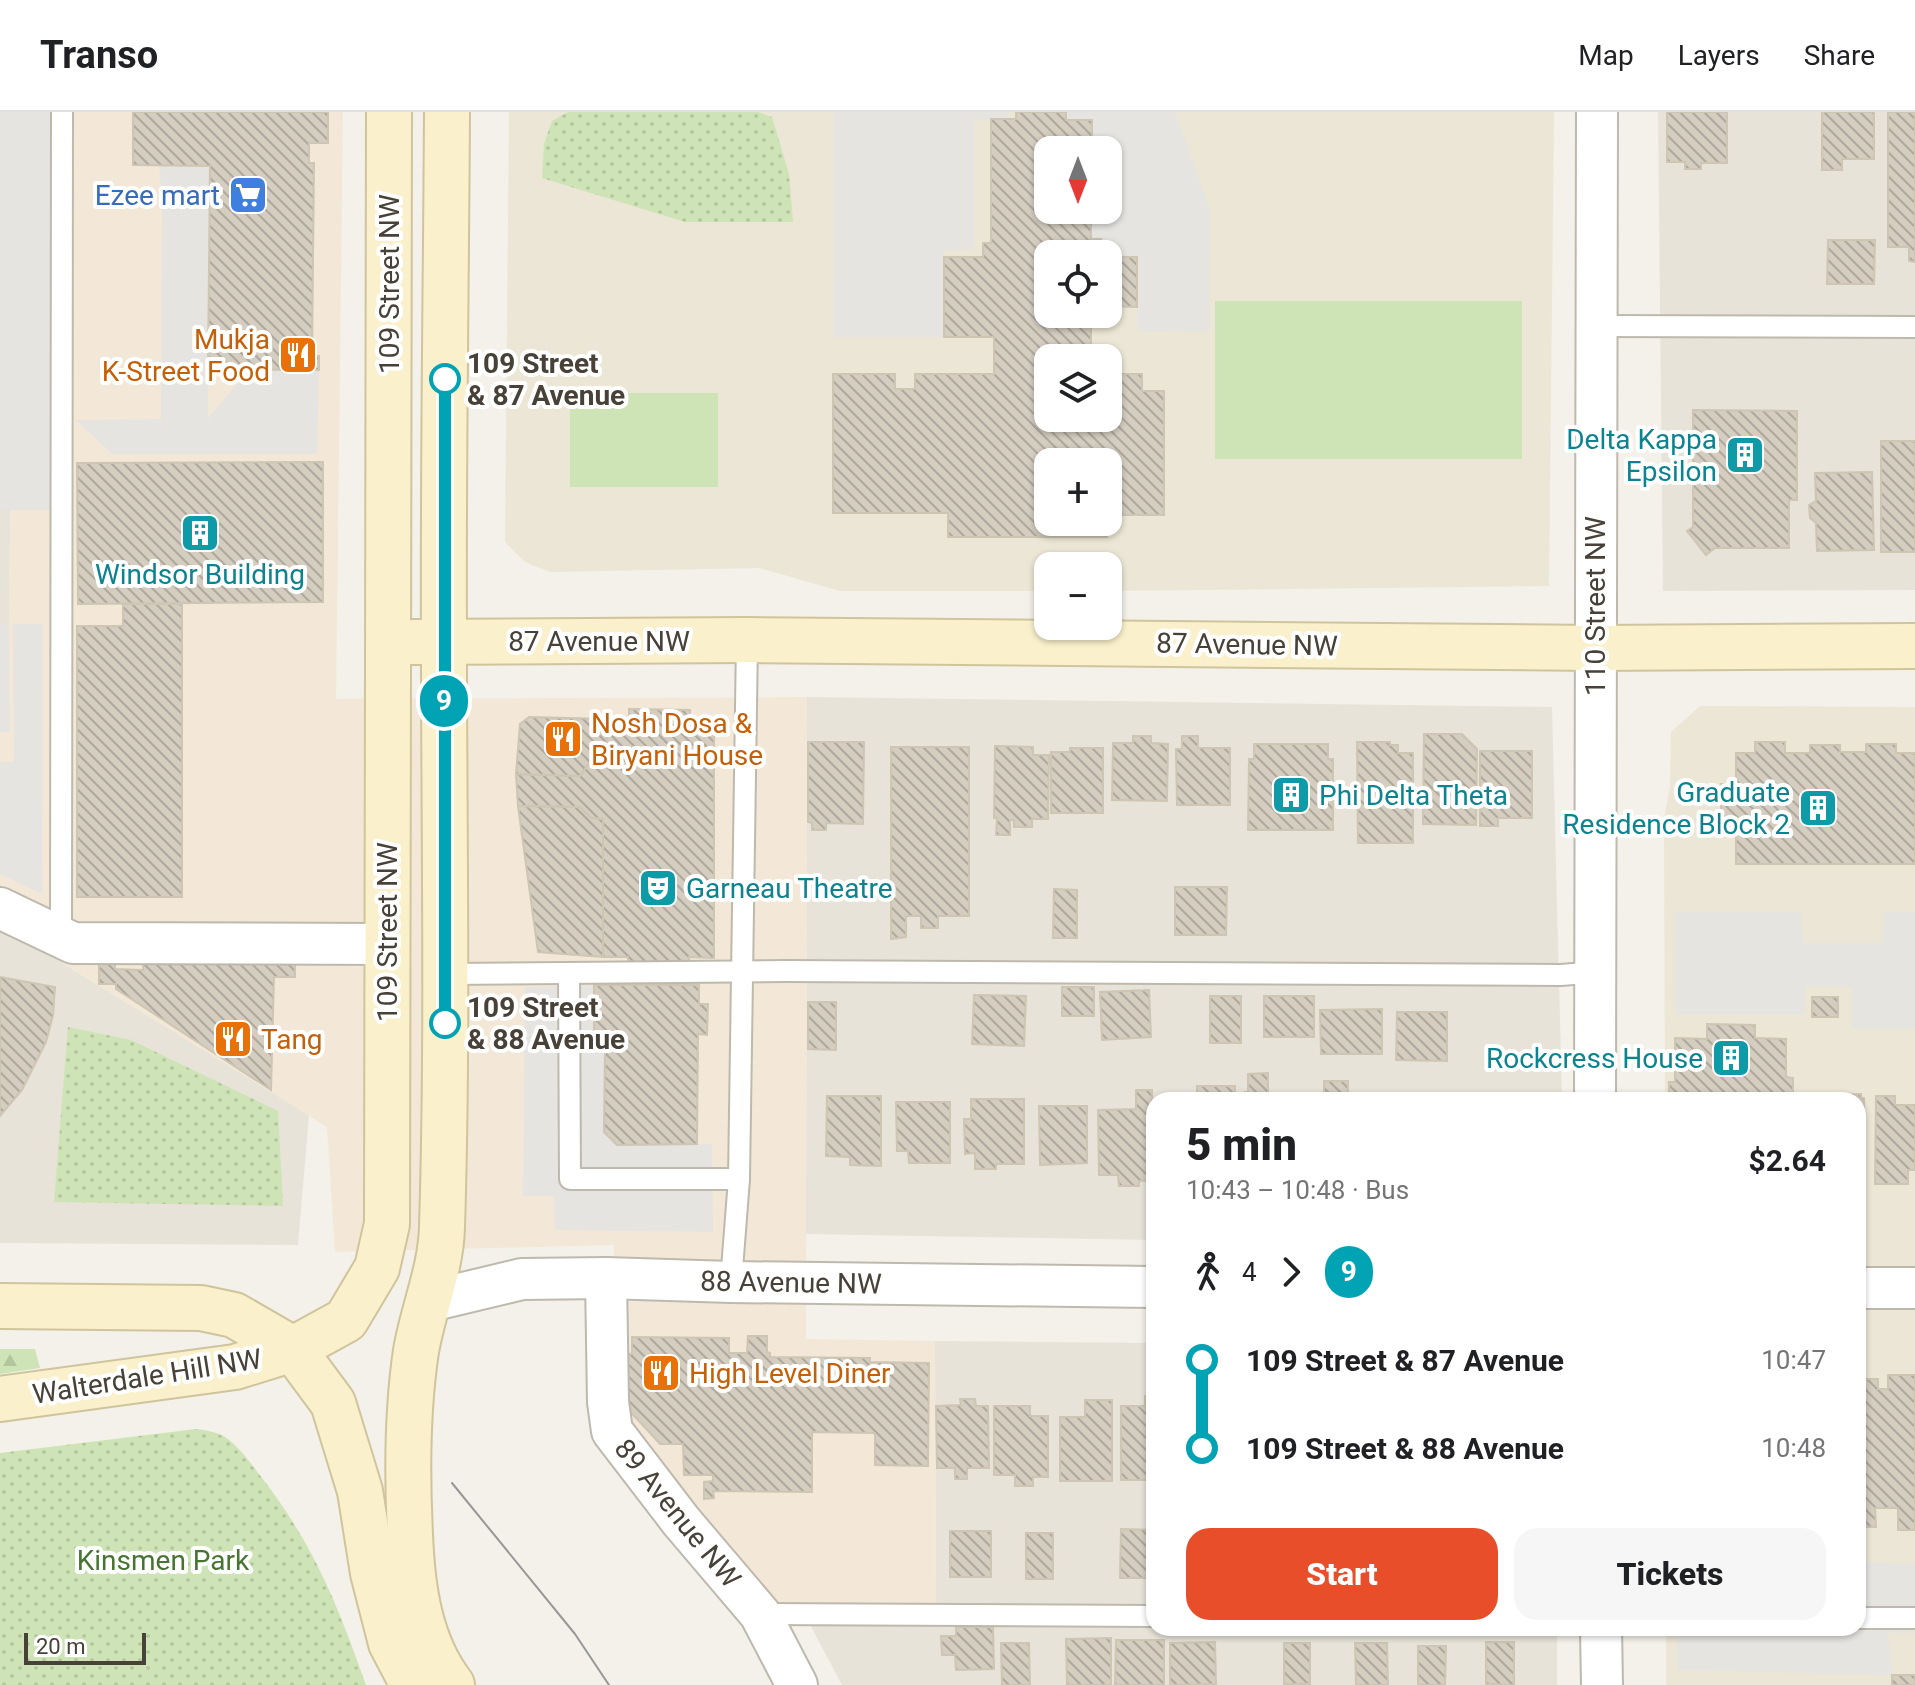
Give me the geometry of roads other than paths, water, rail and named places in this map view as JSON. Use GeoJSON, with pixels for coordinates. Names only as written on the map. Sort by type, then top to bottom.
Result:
{"type":"FeatureCollection","features":[{"type":"Feature","properties":{"kind":"main road","name":"109 Street NW"},"geometry":{"type":"LineString","coordinates":[[293,1349],[346,1320],[377,1268],[387,1224],[389,112]]}},
{"type":"Feature","properties":{"kind":"main road","name":"109 Street NW"},"geometry":{"type":"LineString","coordinates":[[447,112],[442,1233],[430,1301],[416,1351],[409,1443],[410,1537],[417,1604],[426,1640],[452,1685]]}},
{"type":"Feature","properties":{"kind":"main road","name":"87 Avenue NW"},"geometry":{"type":"LineString","coordinates":[[387,642],[747,640],[1595,648],[1915,646]]}},
{"type":"Feature","properties":{"kind":"main road"},"geometry":{"type":"LineString","coordinates":[[0,1306],[201,1308],[234,1315],[293,1349],[333,1403],[360,1491],[373,1573],[391,1643],[413,1685]]}},
{"type":"Feature","properties":{"kind":"main road","name":"Walterdale Hill NW"},"geometry":{"type":"LineString","coordinates":[[0,1399],[235,1367],[293,1349]]}},
{"type":"Feature","properties":{"kind":"street","name":"110 Street NW"},"geometry":{"type":"LineString","coordinates":[[1595,1092],[1597,112]]}},
{"type":"Feature","properties":{"kind":"street"},"geometry":{"type":"LineString","coordinates":[[0,908],[73,943],[387,944]]}},
{"type":"Feature","properties":{"kind":"street","name":"89 Avenue NW"},"geometry":{"type":"LineString","coordinates":[[606,1278],[608,1402],[612,1431],[681,1521],[760,1614],[797,1685]]}},
{"type":"Feature","properties":{"kind":"street","name":"88 Avenue NW"},"geometry":{"type":"LineString","coordinates":[[430,1301],[522,1279],[1146,1287]]}},
{"type":"Feature","properties":{"kind":"street"},"geometry":{"type":"LineString","coordinates":[[1866,1288],[1915,1288]]}},
{"type":"Feature","properties":{"kind":"street"},"geometry":{"type":"LineString","coordinates":[[1601,1636],[1602,1685]]}},
{"type":"Feature","properties":{"kind":"lane"},"geometry":{"type":"LineString","coordinates":[[61,937],[62,112]]}},
{"type":"Feature","properties":{"kind":"lane"},"geometry":{"type":"LineString","coordinates":[[1595,326],[1915,327]]}},
{"type":"Feature","properties":{"kind":"lane"},"geometry":{"type":"LineString","coordinates":[[731,1282],[739,1179],[747,640]]}},
{"type":"Feature","properties":{"kind":"lane"},"geometry":{"type":"LineString","coordinates":[[445,974],[1561,975],[1597,972]]}},
{"type":"Feature","properties":{"kind":"lane"},"geometry":{"type":"LineString","coordinates":[[569,973],[570,1179],[739,1179]]}},
{"type":"Feature","properties":{"kind":"lane"},"geometry":{"type":"LineString","coordinates":[[760,1614],[1146,1616]]}},
{"type":"Feature","properties":{"kind":"lane"},"geometry":{"type":"LineString","coordinates":[[1866,1618],[1915,1618]]}},
{"type":"Feature","properties":{"kind":"tram line"},"geometry":{"type":"LineString","coordinates":[[452,1483],[575,1634],[609,1685]]}},
{"type":"Feature","properties":{"kind":"place","name":"Ezee mart"},"geometry":{"type":"Point","coordinates":[248,195]}},
{"type":"Feature","properties":{"kind":"place","name":"Mukja K-Street Food"},"geometry":{"type":"Point","coordinates":[298,355]}},
{"type":"Feature","properties":{"kind":"place","name":"109 Street & 87 Avenue"},"geometry":{"type":"Point","coordinates":[445,379]}},
{"type":"Feature","properties":{"kind":"place","name":"Delta Kappa Epsilon"},"geometry":{"type":"Point","coordinates":[1745,455]}},
{"type":"Feature","properties":{"kind":"place","name":"Windsor Building"},"geometry":{"type":"Point","coordinates":[200,533]}},
{"type":"Feature","properties":{"kind":"place","name":"Nosh Dosa & Biryani House"},"geometry":{"type":"Point","coordinates":[563,739]}},
{"type":"Feature","properties":{"kind":"place","name":"Phi Delta Theta"},"geometry":{"type":"Point","coordinates":[1291,795]}},
{"type":"Feature","properties":{"kind":"place","name":"Graduate Residence Block 2"},"geometry":{"type":"Point","coordinates":[1818,808]}},
{"type":"Feature","properties":{"kind":"place","name":"Garneau Theatre"},"geometry":{"type":"Point","coordinates":[658,888]}},
{"type":"Feature","properties":{"kind":"place","name":"109 Street & 88 Avenue"},"geometry":{"type":"Point","coordinates":[445,1023]}},
{"type":"Feature","properties":{"kind":"place","name":"Tang"},"geometry":{"type":"Point","coordinates":[233,1039]}},
{"type":"Feature","properties":{"kind":"place","name":"Rockcress House"},"geometry":{"type":"Point","coordinates":[1731,1058]}},
{"type":"Feature","properties":{"kind":"place","name":"High Level Diner"},"geometry":{"type":"Point","coordinates":[661,1373]}},
{"type":"Feature","properties":{"kind":"park label","name":"Kinsmen Park"},"geometry":{"type":"Point","coordinates":[163,1560]}}]}
